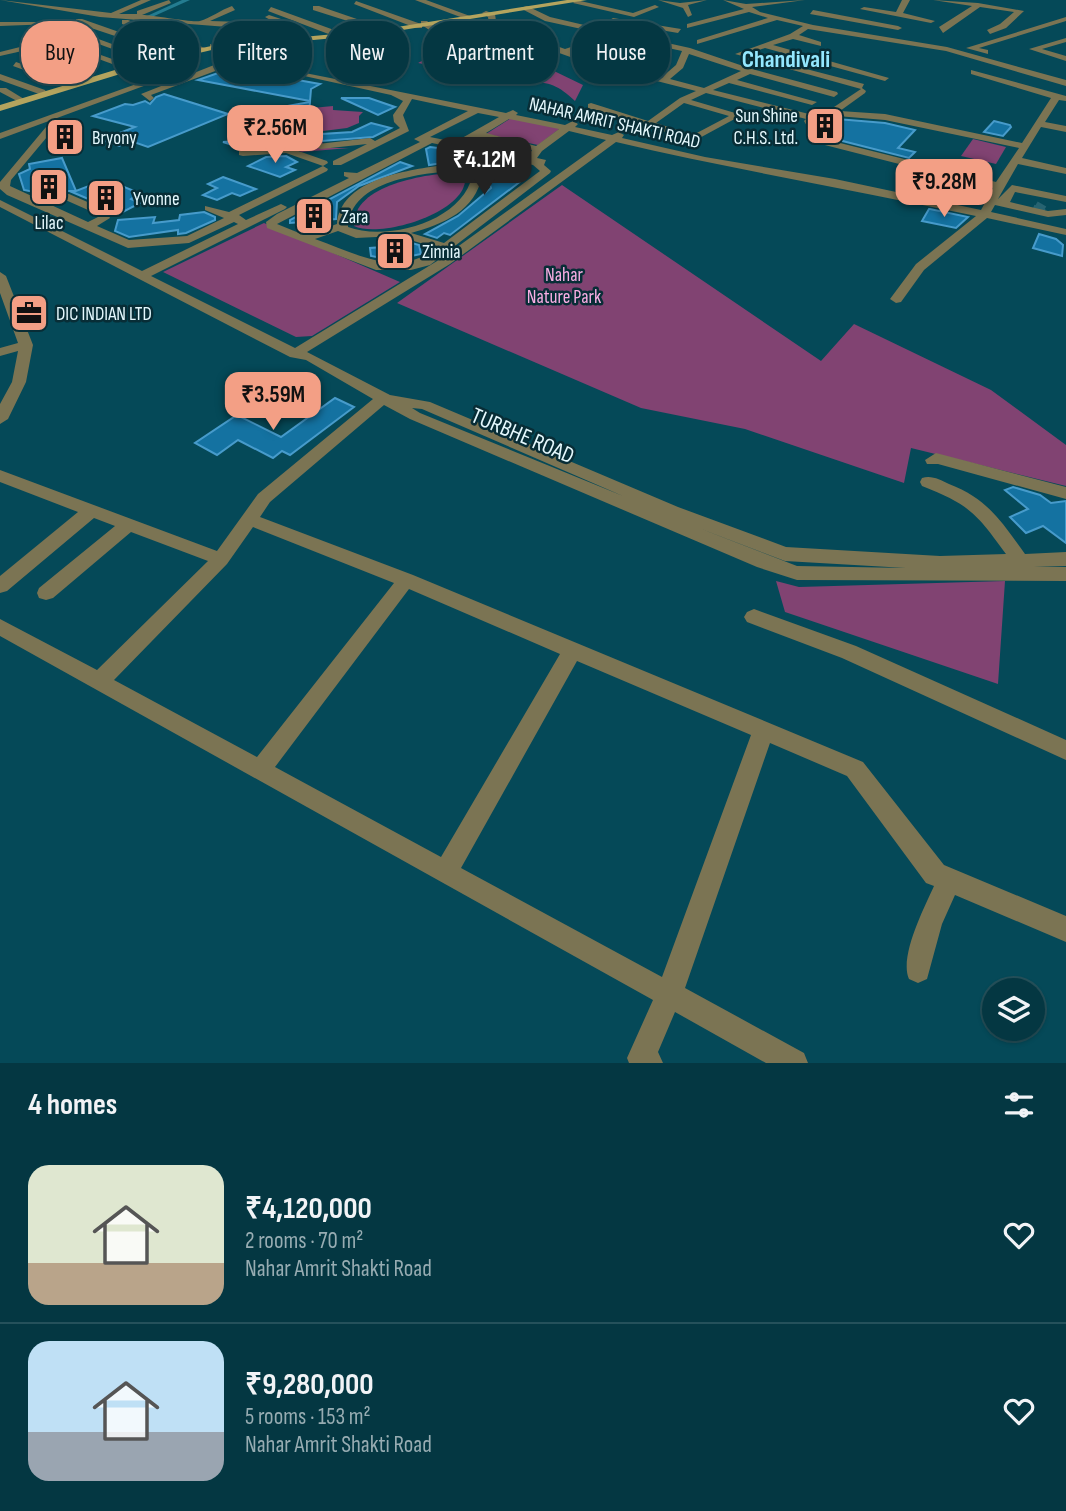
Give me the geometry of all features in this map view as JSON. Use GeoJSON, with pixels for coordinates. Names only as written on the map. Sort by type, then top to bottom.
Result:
{"type":"FeatureCollection","features":[{"type":"Feature","properties":{"kind":"main road"},"geometry":{"type":"LineString","coordinates":[[409,26],[504,10],[579,1]]}},
{"type":"Feature","properties":{"kind":"main road"},"geometry":{"type":"LineString","coordinates":[[409,26],[421,25]]}},
{"type":"Feature","properties":{"kind":"main road"},"geometry":{"type":"LineString","coordinates":[[201,48],[213,46]]}},
{"type":"Feature","properties":{"kind":"main road"},"geometry":{"type":"LineString","coordinates":[[0,106],[113,73]]}},
{"type":"Feature","properties":{"kind":"main road"},"geometry":{"type":"LineString","coordinates":[[0,106],[71,84]]}},
{"type":"Feature","properties":{"kind":"street"},"geometry":{"type":"LineString","coordinates":[[0,0],[127,19],[166,18],[213,23]]}},
{"type":"Feature","properties":{"kind":"street"},"geometry":{"type":"LineString","coordinates":[[1,24],[45,5],[69,0]]}},
{"type":"Feature","properties":{"kind":"street"},"geometry":{"type":"LineString","coordinates":[[79,21],[147,0]]}},
{"type":"Feature","properties":{"kind":"street"},"geometry":{"type":"LineString","coordinates":[[419,0],[447,9],[461,17]]}},
{"type":"Feature","properties":{"kind":"street"},"geometry":{"type":"LineString","coordinates":[[662,0],[687,8],[688,15]]}},
{"type":"Feature","properties":{"kind":"street"},"geometry":{"type":"LineString","coordinates":[[681,5],[703,0]]}},
{"type":"Feature","properties":{"kind":"street"},"geometry":{"type":"LineString","coordinates":[[727,0],[774,19],[871,33]]}},
{"type":"Feature","properties":{"kind":"street"},"geometry":{"type":"LineString","coordinates":[[690,26],[745,8],[801,0]]}},
{"type":"Feature","properties":{"kind":"street"},"geometry":{"type":"LineString","coordinates":[[900,13],[906,0]]}},
{"type":"Feature","properties":{"kind":"street"},"geometry":{"type":"LineString","coordinates":[[937,0],[1020,11],[1003,26],[990,32]]}},
{"type":"Feature","properties":{"kind":"street"},"geometry":{"type":"LineString","coordinates":[[0,6],[12,1]]}},
{"type":"Feature","properties":{"kind":"street"},"geometry":{"type":"LineString","coordinates":[[357,1],[421,25]]}},
{"type":"Feature","properties":{"kind":"street"},"geometry":{"type":"LineString","coordinates":[[485,1],[504,10]]}},
{"type":"Feature","properties":{"kind":"street"},"geometry":{"type":"LineString","coordinates":[[579,1],[634,15],[655,7]]}},
{"type":"Feature","properties":{"kind":"street"},"geometry":{"type":"LineString","coordinates":[[127,19],[169,2]]}},
{"type":"Feature","properties":{"kind":"street"},"geometry":{"type":"LineString","coordinates":[[857,3],[931,20]]}},
{"type":"Feature","properties":{"kind":"street"},"geometry":{"type":"LineString","coordinates":[[86,13],[108,4]]}},
{"type":"Feature","properties":{"kind":"street"},"geometry":{"type":"LineString","coordinates":[[670,82],[739,99],[807,121],[832,112],[861,89],[739,54],[793,36],[822,4],[881,17]]}},
{"type":"Feature","properties":{"kind":"street"},"geometry":{"type":"LineString","coordinates":[[38,21],[81,5]]}},
{"type":"Feature","properties":{"kind":"street"},"geometry":{"type":"LineString","coordinates":[[943,31],[942,29],[969,14],[978,5]]}},
{"type":"Feature","properties":{"kind":"street"},"geometry":{"type":"LineString","coordinates":[[200,23],[232,8]]}},
{"type":"Feature","properties":{"kind":"street"},"geometry":{"type":"LineString","coordinates":[[316,8],[357,21]]}},
{"type":"Feature","properties":{"kind":"street"},"geometry":{"type":"LineString","coordinates":[[524,8],[548,19],[572,24]]}},
{"type":"Feature","properties":{"kind":"street"},"geometry":{"type":"LineString","coordinates":[[401,19],[447,9]]}},
{"type":"Feature","properties":{"kind":"street"},"geometry":{"type":"LineString","coordinates":[[864,9],[900,13]]}},
{"type":"Feature","properties":{"kind":"street"},"geometry":{"type":"LineString","coordinates":[[813,12],[898,27]]}},
{"type":"Feature","properties":{"kind":"street"},"geometry":{"type":"LineString","coordinates":[[277,21],[270,13],[296,21]]}},
{"type":"Feature","properties":{"kind":"street"},"geometry":{"type":"LineString","coordinates":[[486,13],[492,16],[496,27],[572,54]]}},
{"type":"Feature","properties":{"kind":"street"},"geometry":{"type":"LineString","coordinates":[[127,19],[201,48]]}},
{"type":"Feature","properties":{"kind":"street"},"geometry":{"type":"LineString","coordinates":[[700,42],[774,19]]}},
{"type":"Feature","properties":{"kind":"street"},"geometry":{"type":"LineString","coordinates":[[1066,19],[970,48],[1066,76]]}},
{"type":"Feature","properties":{"kind":"street"},"geometry":{"type":"LineString","coordinates":[[804,23],[947,49],[1066,83]]}},
{"type":"Feature","properties":{"kind":"street"},"geometry":{"type":"LineString","coordinates":[[1,24],[21,24]]}},
{"type":"Feature","properties":{"kind":"street"},"geometry":{"type":"LineString","coordinates":[[670,30],[678,31]]}},
{"type":"Feature","properties":{"kind":"street"},"geometry":{"type":"LineString","coordinates":[[793,36],[818,44]]}},
{"type":"Feature","properties":{"kind":"street"},"geometry":{"type":"LineString","coordinates":[[1066,40],[1033,49],[1066,59]]}},
{"type":"Feature","properties":{"kind":"street"},"geometry":{"type":"LineString","coordinates":[[764,45],[885,78]]}},
{"type":"Feature","properties":{"kind":"street"},"geometry":{"type":"LineString","coordinates":[[670,46],[834,94]]}},
{"type":"Feature","properties":{"kind":"street"},"geometry":{"type":"LineString","coordinates":[[0,54],[21,49]]}},
{"type":"Feature","properties":{"kind":"street"},"geometry":{"type":"LineString","coordinates":[[565,52],[572,49]]}},
{"type":"Feature","properties":{"kind":"street"},"geometry":{"type":"LineString","coordinates":[[670,75],[680,66],[687,50]]}},
{"type":"Feature","properties":{"kind":"street"},"geometry":{"type":"LineString","coordinates":[[0,62],[16,58],[20,61],[16,64]]}},
{"type":"Feature","properties":{"kind":"street"},"geometry":{"type":"LineString","coordinates":[[0,68],[16,64],[21,66]]}},
{"type":"Feature","properties":{"kind":"street"},"geometry":{"type":"LineString","coordinates":[[146,273],[247,224],[339,170],[431,140],[544,167],[546,171],[426,262],[411,266],[376,266],[271,226],[272,222],[339,170],[363,150],[406,129],[399,122],[397,115],[408,100],[349,85],[224,65],[199,72]]}},
{"type":"Feature","properties":{"kind":"street"},"geometry":{"type":"LineString","coordinates":[[649,124],[683,100],[749,71]]}},
{"type":"Feature","properties":{"kind":"street"},"geometry":{"type":"LineString","coordinates":[[974,72],[1061,98],[1038,124],[1015,160],[991,208]]}},
{"type":"Feature","properties":{"kind":"street"},"geometry":{"type":"LineString","coordinates":[[0,77],[42,92]]}},
{"type":"Feature","properties":{"kind":"street","name":"NAHAR AMRIT SHAKTI ROAD"},"geometry":{"type":"LineString","coordinates":[[312,77],[413,98],[480,108]]}},
{"type":"Feature","properties":{"kind":"street"},"geometry":{"type":"LineString","coordinates":[[728,80],[812,102]]}},
{"type":"Feature","properties":{"kind":"street"},"geometry":{"type":"LineString","coordinates":[[0,136],[48,123],[158,84]]}},
{"type":"Feature","properties":{"kind":"street"},"geometry":{"type":"LineString","coordinates":[[150,98],[145,94],[164,84]]}},
{"type":"Feature","properties":{"kind":"street","name":"NAHAR AMRIT SHAKTI ROAD"},"geometry":{"type":"LineString","coordinates":[[349,85],[570,126],[705,160],[811,175],[919,199],[991,208],[1066,230]]}},
{"type":"Feature","properties":{"kind":"street"},"geometry":{"type":"LineString","coordinates":[[3,90],[20,99]]}},
{"type":"Feature","properties":{"kind":"street"},"geometry":{"type":"LineString","coordinates":[[801,100],[818,90]]}},
{"type":"Feature","properties":{"kind":"street"},"geometry":{"type":"LineString","coordinates":[[591,106],[694,138],[737,115],[683,100]]}},
{"type":"Feature","properties":{"kind":"street"},"geometry":{"type":"LineString","coordinates":[[234,218],[233,214],[480,108]]}},
{"type":"Feature","properties":{"kind":"street"},"geometry":{"type":"LineString","coordinates":[[832,112],[875,119],[885,117],[1024,146]]}},
{"type":"Feature","properties":{"kind":"street"},"geometry":{"type":"LineString","coordinates":[[459,144],[511,114]]}},
{"type":"Feature","properties":{"kind":"street"},"geometry":{"type":"LineString","coordinates":[[807,121],[820,141],[1001,184],[1043,203]]}},
{"type":"Feature","properties":{"kind":"street"},"geometry":{"type":"LineString","coordinates":[[48,123],[6,179],[4,187],[53,218]]}},
{"type":"Feature","properties":{"kind":"street"},"geometry":{"type":"LineString","coordinates":[[1038,124],[1066,129]]}},
{"type":"Feature","properties":{"kind":"street"},"geometry":{"type":"LineString","coordinates":[[531,159],[538,149],[570,126]]}},
{"type":"Feature","properties":{"kind":"street"},"geometry":{"type":"LineString","coordinates":[[479,134],[538,149]]}},
{"type":"Feature","properties":{"kind":"street"},"geometry":{"type":"LineString","coordinates":[[303,353],[446,261],[617,137]]}},
{"type":"Feature","properties":{"kind":"street"},"geometry":{"type":"LineString","coordinates":[[432,138],[573,169]]}},
{"type":"Feature","properties":{"kind":"street"},"geometry":{"type":"LineString","coordinates":[[321,146],[383,141]]}},
{"type":"Feature","properties":{"kind":"street"},"geometry":{"type":"LineString","coordinates":[[243,153],[287,150],[339,170]]}},
{"type":"Feature","properties":{"kind":"street"},"geometry":{"type":"LineString","coordinates":[[302,154],[363,150]]}},
{"type":"Feature","properties":{"kind":"street"},"geometry":{"type":"LineString","coordinates":[[1015,160],[1066,171]]}},
{"type":"Feature","properties":{"kind":"street"},"geometry":{"type":"LineString","coordinates":[[461,167],[476,173],[477,189],[459,209],[424,225],[394,232],[355,236],[341,226],[345,210],[350,203],[366,190],[388,180],[444,168],[461,167]]}},
{"type":"Feature","properties":{"kind":"street"},"geometry":{"type":"LineString","coordinates":[[896,299],[920,267],[967,232],[1012,188],[1043,203],[1048,214],[1066,212]]}},
{"type":"Feature","properties":{"kind":"street"},"geometry":{"type":"LineString","coordinates":[[65,196],[102,212],[104,215],[101,221],[88,227]]}},
{"type":"Feature","properties":{"kind":"street"},"geometry":{"type":"LineString","coordinates":[[0,197],[53,218]]}},
{"type":"Feature","properties":{"kind":"street"},"geometry":{"type":"LineString","coordinates":[[991,208],[1066,198]]}},
{"type":"Feature","properties":{"kind":"street"},"geometry":{"type":"LineString","coordinates":[[0,202],[88,227],[128,244],[189,239],[234,218]]}},
{"type":"Feature","properties":{"kind":"street"},"geometry":{"type":"LineString","coordinates":[[209,208],[247,224]]}},
{"type":"Feature","properties":{"kind":"street"},"geometry":{"type":"LineString","coordinates":[[486,216],[503,220]]}},
{"type":"Feature","properties":{"kind":"street","name":"TURBHE ROAD"},"geometry":{"type":"LineString","coordinates":[[53,218],[146,273],[303,353],[383,399],[453,432],[750,556],[796,564],[944,569],[1022,562],[1066,574]]}},
{"type":"Feature","properties":{"kind":"street"},"geometry":{"type":"LineString","coordinates":[[303,239],[341,226]]}},
{"type":"Feature","properties":{"kind":"street"},"geometry":{"type":"LineString","coordinates":[[394,232],[446,247]]}},
{"type":"Feature","properties":{"kind":"street"},"geometry":{"type":"LineString","coordinates":[[0,419],[19,382],[26,345],[1,282]]}},
{"type":"Feature","properties":{"kind":"street"},"geometry":{"type":"LineString","coordinates":[[0,352],[26,345]]}},
{"type":"Feature","properties":{"kind":"street"},"geometry":{"type":"LineString","coordinates":[[98,683],[220,559],[264,498],[383,399]]}},
{"type":"Feature","properties":{"kind":"street"},"geometry":{"type":"LineString","coordinates":[[933,460],[936,458],[1066,493]]}},
{"type":"Feature","properties":{"kind":"street"},"geometry":{"type":"LineString","coordinates":[[0,476],[220,559]]}},
{"type":"Feature","properties":{"kind":"street"},"geometry":{"type":"LineString","coordinates":[[928,482],[975,503],[1022,562]]}},
{"type":"Feature","properties":{"kind":"street"},"geometry":{"type":"LineString","coordinates":[[0,586],[92,510]]}},
{"type":"Feature","properties":{"kind":"street"},"geometry":{"type":"LineString","coordinates":[[249,519],[406,580],[855,769],[936,874],[1066,929]]}},
{"type":"Feature","properties":{"kind":"street"},"geometry":{"type":"LineString","coordinates":[[46,593],[129,524]]}},
{"type":"Feature","properties":{"kind":"street"},"geometry":{"type":"LineString","coordinates":[[1022,562],[1066,548]]}},
{"type":"Feature","properties":{"kind":"street"},"geometry":{"type":"LineString","coordinates":[[1022,562],[1066,559]]}},
{"type":"Feature","properties":{"kind":"street"},"geometry":{"type":"LineString","coordinates":[[258,771],[406,580]]}},
{"type":"Feature","properties":{"kind":"street"},"geometry":{"type":"LineString","coordinates":[[754,617],[849,652],[1066,750]]}},
{"type":"Feature","properties":{"kind":"street"},"geometry":{"type":"LineString","coordinates":[[0,627],[794,1063]]}},
{"type":"Feature","properties":{"kind":"street"},"geometry":{"type":"LineString","coordinates":[[446,871],[573,650]]}},
{"type":"Feature","properties":{"kind":"street"},"geometry":{"type":"LineString","coordinates":[[649,1063],[641,1058],[668,995],[763,731]]}},
{"type":"Feature","properties":{"kind":"street"},"geometry":{"type":"LineString","coordinates":[[918,970],[930,923],[949,880]]}},
{"type":"Feature","properties":{"kind":"green space"},"geometry":{"type":"Polygon","coordinates":[[[558,73],[572,80],[572,84],[583,85],[575,101],[551,84],[558,84],[558,73]]]}},
{"type":"Feature","properties":{"kind":"green space"},"geometry":{"type":"Polygon","coordinates":[[[333,106],[333,110],[363,112],[359,116],[359,123],[347,128],[307,133],[322,133],[323,148],[349,148],[302,152],[287,148],[287,137],[279,138],[286,129],[298,128],[287,125],[286,123],[293,119],[289,117],[310,116],[312,108],[333,106]]]}},
{"type":"Feature","properties":{"kind":"green space"},"geometry":{"type":"Polygon","coordinates":[[[511,118],[562,127],[538,145],[486,134],[511,118]]]}},
{"type":"Feature","properties":{"kind":"green space"},"geometry":{"type":"Polygon","coordinates":[[[973,139],[1006,147],[996,164],[961,156],[973,139]]]}},
{"type":"Feature","properties":{"kind":"green space"},"geometry":{"type":"Polygon","coordinates":[[[459,172],[465,176],[463,189],[439,211],[421,219],[383,229],[354,226],[357,212],[365,200],[378,191],[429,175],[459,172]]]}},
{"type":"Feature","properties":{"kind":"green space","name":"Nahar Nature Park"},"geometry":{"type":"Polygon","coordinates":[[[562,185],[821,361],[854,324],[991,390],[1066,445],[1066,486],[911,448],[904,483],[745,429],[641,408],[397,303],[562,185]]]}},
{"type":"Feature","properties":{"kind":"green space"},"geometry":{"type":"Polygon","coordinates":[[[264,223],[400,282],[312,336],[296,337],[163,272],[264,223]]]}},
{"type":"Feature","properties":{"kind":"green space"},"geometry":{"type":"Polygon","coordinates":[[[776,581],[799,587],[1005,581],[998,684],[785,612],[776,581]]]}},
{"type":"Feature","properties":{"kind":"building"},"geometry":{"type":"Polygon","coordinates":[[[213,75],[213,83],[199,80],[213,75]]]}},
{"type":"Feature","properties":{"kind":"building"},"geometry":{"type":"Polygon","coordinates":[[[219,84],[320,84],[311,89],[310,101],[219,84]]]}},
{"type":"Feature","properties":{"kind":"building"},"geometry":{"type":"Polygon","coordinates":[[[164,94],[228,114],[148,147],[131,141],[119,146],[102,140],[135,127],[93,116],[125,104],[133,105],[145,101],[150,104],[156,97],[164,94]]]}},
{"type":"Feature","properties":{"kind":"building"},"geometry":{"type":"Polygon","coordinates":[[[341,98],[369,98],[395,107],[378,115],[341,98]]]}},
{"type":"Feature","properties":{"kind":"building"},"geometry":{"type":"Polygon","coordinates":[[[310,102],[309,115],[281,117],[259,126],[242,120],[259,111],[310,102]]]}},
{"type":"Feature","properties":{"kind":"building"},"geometry":{"type":"Polygon","coordinates":[[[837,119],[885,123],[915,130],[898,148],[915,152],[909,158],[827,137],[818,124],[837,119]]]}},
{"type":"Feature","properties":{"kind":"building"},"geometry":{"type":"Polygon","coordinates":[[[994,121],[1011,127],[1003,136],[984,132],[994,121]]]}},
{"type":"Feature","properties":{"kind":"building"},"geometry":{"type":"Polygon","coordinates":[[[371,123],[391,128],[373,137],[322,141],[322,134],[352,132],[371,123]]]}},
{"type":"Feature","properties":{"kind":"building"},"geometry":{"type":"Polygon","coordinates":[[[288,137],[287,144],[242,148],[223,142],[288,137]]]}},
{"type":"Feature","properties":{"kind":"building"},"geometry":{"type":"Polygon","coordinates":[[[426,149],[445,149],[450,162],[429,165],[426,149]]]}},
{"type":"Feature","properties":{"kind":"building"},"geometry":{"type":"Polygon","coordinates":[[[286,156],[297,162],[286,167],[295,170],[280,177],[248,166],[266,157],[286,156]]]}},
{"type":"Feature","properties":{"kind":"building"},"geometry":{"type":"Polygon","coordinates":[[[62,158],[76,191],[94,184],[105,188],[117,184],[139,193],[131,199],[140,203],[121,213],[72,192],[75,191],[61,191],[58,195],[42,198],[39,193],[24,190],[19,174],[30,169],[29,164],[62,158]]]}},
{"type":"Feature","properties":{"kind":"building"},"geometry":{"type":"Polygon","coordinates":[[[400,162],[412,166],[359,186],[337,202],[336,219],[325,220],[326,225],[303,228],[303,222],[290,223],[290,220],[400,162]]]}},
{"type":"Feature","properties":{"kind":"building"},"geometry":{"type":"Polygon","coordinates":[[[493,163],[514,163],[521,181],[450,235],[444,233],[437,238],[425,234],[458,216],[491,188],[484,169],[495,168],[493,163]]]}},
{"type":"Feature","properties":{"kind":"building"},"geometry":{"type":"Polygon","coordinates":[[[223,177],[256,189],[240,196],[232,193],[217,200],[203,195],[217,188],[208,184],[223,177]]]}},
{"type":"Feature","properties":{"kind":"building"},"geometry":{"type":"Polygon","coordinates":[[[929,209],[968,217],[956,228],[922,221],[929,209]]]}},
{"type":"Feature","properties":{"kind":"building"},"geometry":{"type":"Polygon","coordinates":[[[204,212],[215,217],[215,220],[186,233],[178,234],[178,230],[129,237],[115,231],[118,220],[155,217],[153,223],[179,220],[180,215],[204,212]]]}},
{"type":"Feature","properties":{"kind":"building"},"geometry":{"type":"Polygon","coordinates":[[[1039,234],[1056,239],[1063,245],[1062,256],[1033,248],[1039,234]]]}},
{"type":"Feature","properties":{"kind":"building","name":"Zinnia"},"geometry":{"type":"Polygon","coordinates":[[[382,240],[405,241],[406,247],[412,243],[419,245],[421,254],[392,260],[371,256],[370,248],[383,247],[382,240]]]}},
{"type":"Feature","properties":{"kind":"building"},"geometry":{"type":"Polygon","coordinates":[[[335,398],[354,407],[290,455],[282,451],[273,458],[238,440],[217,455],[195,443],[237,415],[281,437],[335,398]]]}},
{"type":"Feature","properties":{"kind":"building"},"geometry":{"type":"Polygon","coordinates":[[[1013,487],[1040,495],[1051,503],[1066,501],[1066,543],[1043,526],[1026,533],[1010,517],[1028,509],[1005,490],[1013,487]]]}},
{"type":"Feature","properties":{"kind":"waterway"},"geometry":{"type":"LineString","coordinates":[[150,16],[187,0]]}},
{"type":"Feature","properties":{"kind":"tunnel"},"geometry":{"type":"LineString","coordinates":[[1040,208],[1042,204]]}},
{"type":"Feature","properties":{"kind":"tunnel"},"geometry":{"type":"LineString","coordinates":[[1038,212],[1040,208]]}},
{"type":"Feature","properties":{"kind":"place","name":"Sun Shine C.H.S. Ltd."},"geometry":{"type":"Point","coordinates":[825,126]}},
{"type":"Feature","properties":{"kind":"place","name":"Bryony"},"geometry":{"type":"Point","coordinates":[65,137]}},
{"type":"Feature","properties":{"kind":"place","name":"Lilac"},"geometry":{"type":"Point","coordinates":[49,187]}},
{"type":"Feature","properties":{"kind":"place","name":"Yvonne"},"geometry":{"type":"Point","coordinates":[106,198]}},
{"type":"Feature","properties":{"kind":"place","name":"Zara"},"geometry":{"type":"Point","coordinates":[314,216]}},
{"type":"Feature","properties":{"kind":"place","name":"Zinnia"},"geometry":{"type":"Point","coordinates":[395,251]}},
{"type":"Feature","properties":{"kind":"place","name":"DIC INDIAN LTD"},"geometry":{"type":"Point","coordinates":[29,313]}},
{"type":"Feature","properties":{"kind":"district","name":"Chandivali"},"geometry":{"type":"Point","coordinates":[786,59]}}]}
